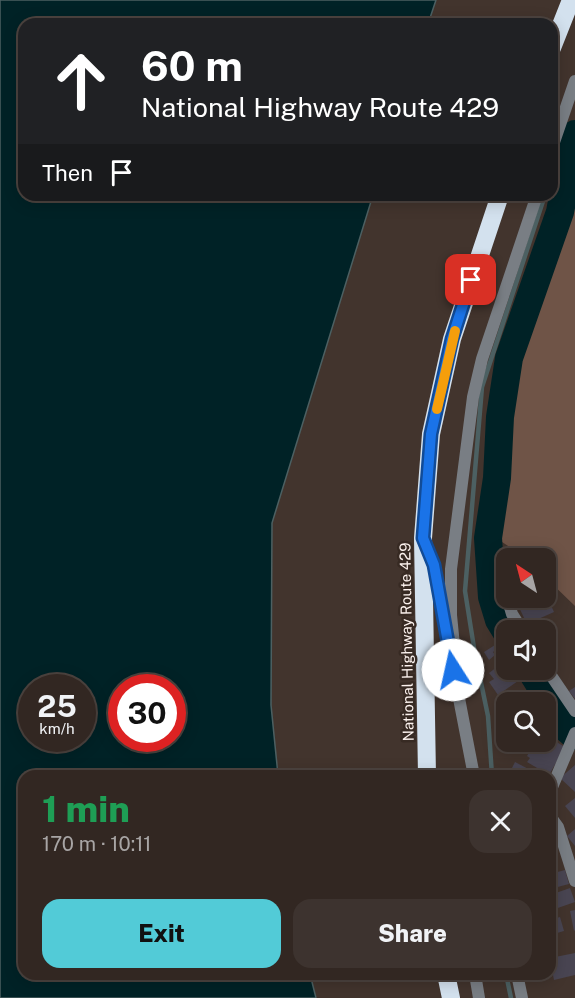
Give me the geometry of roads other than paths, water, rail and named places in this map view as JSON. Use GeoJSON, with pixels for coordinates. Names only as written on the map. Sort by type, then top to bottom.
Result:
{"type":"FeatureCollection","features":[{"type":"Feature","properties":{"kind":"highway"},"geometry":{"type":"LineString","coordinates":[[558,33],[571,0]]}},
{"type":"Feature","properties":{"kind":"highway","name":"National Highway Route 429"},"geometry":{"type":"LineString","coordinates":[[427,770],[423,538],[433,423],[452,339],[498,201]]}},
{"type":"Feature","properties":{"kind":"highway"},"geometry":{"type":"LineString","coordinates":[[447,980],[451,998]]}},
{"type":"Feature","properties":{"kind":"street"},"geometry":{"type":"LineString","coordinates":[[558,131],[575,81]]}},
{"type":"Feature","properties":{"kind":"street"},"geometry":{"type":"LineString","coordinates":[[459,696],[451,615],[451,569],[473,397],[482,359],[535,201]]}},
{"type":"Feature","properties":{"kind":"street"},"geometry":{"type":"LineString","coordinates":[[423,538],[434,565],[473,770]]}},
{"type":"Feature","properties":{"kind":"street"},"geometry":{"type":"LineString","coordinates":[[554,680],[575,711]]}},
{"type":"Feature","properties":{"kind":"street"},"geometry":{"type":"LineString","coordinates":[[556,781],[572,751],[575,733]]}},
{"type":"Feature","properties":{"kind":"street"},"geometry":{"type":"LineString","coordinates":[[556,824],[575,881]]}},
{"type":"Feature","properties":{"kind":"street"},"geometry":{"type":"LineString","coordinates":[[476,980],[479,998]]}},
{"type":"Feature","properties":{"kind":"street"},"geometry":{"type":"LineString","coordinates":[[518,980],[522,998]]}},
{"type":"Feature","properties":{"kind":"water"},"geometry":{"type":"Polygon","coordinates":[[[0,0],[436,0],[430,18],[18,18],[18,201],[371,201],[272,523],[271,705],[278,770],[18,770],[18,980],[312,980],[316,998],[0,998],[0,0]]]}},
{"type":"Feature","properties":{"kind":"waterway"},"geometry":{"type":"LineString","coordinates":[[499,620],[492,597],[488,538],[497,478],[500,417],[509,358],[560,212],[575,134]]}},
{"type":"Feature","properties":{"kind":"waterway"},"geometry":{"type":"LineString","coordinates":[[492,770],[488,716],[465,591],[482,387],[543,201]]}},
{"type":"Feature","properties":{"kind":"waterway"},"geometry":{"type":"LineString","coordinates":[[537,680],[567,729],[575,736]]}},
{"type":"Feature","properties":{"kind":"waterway"},"geometry":{"type":"LineString","coordinates":[[507,980],[511,998]]}}]}
